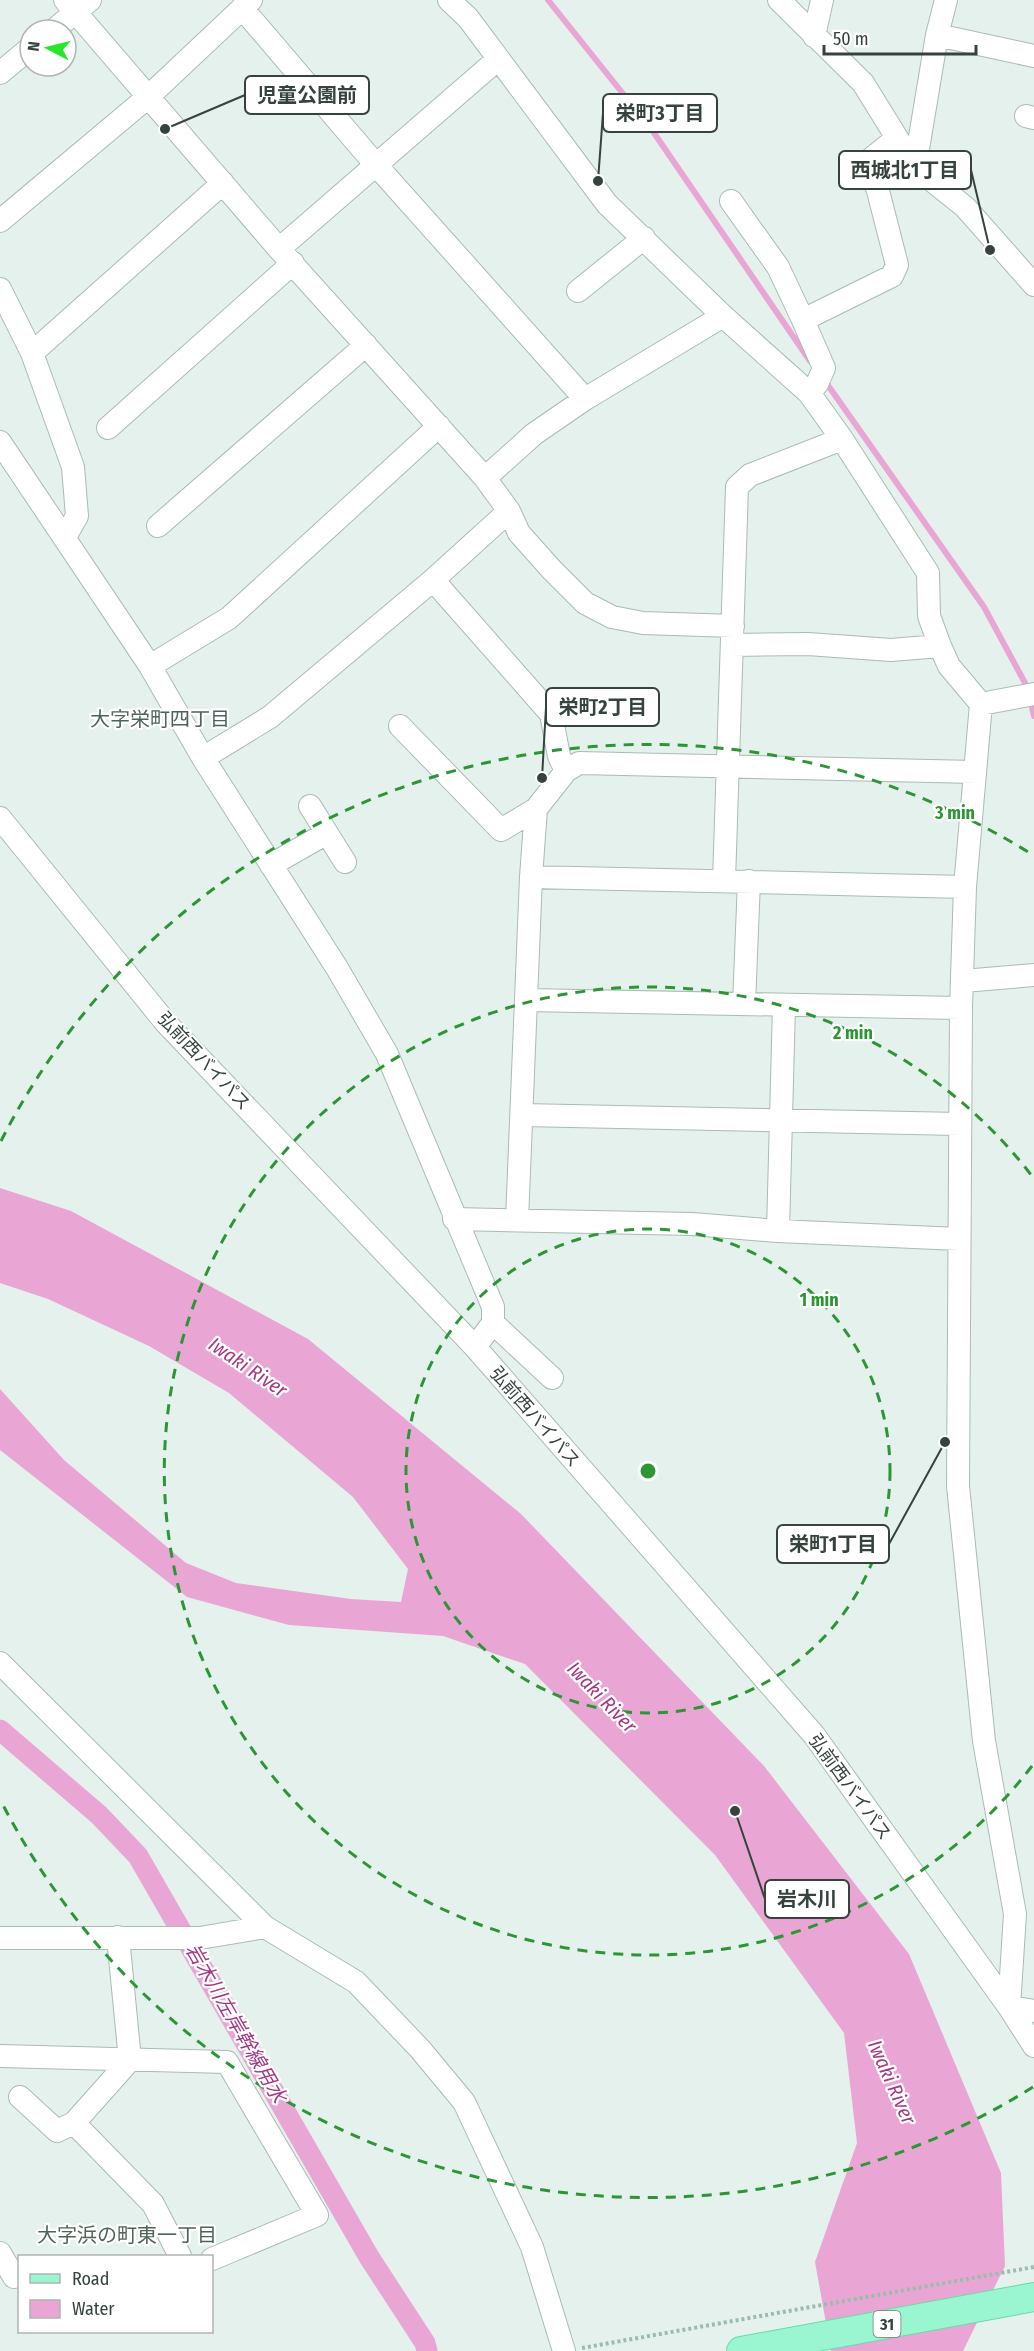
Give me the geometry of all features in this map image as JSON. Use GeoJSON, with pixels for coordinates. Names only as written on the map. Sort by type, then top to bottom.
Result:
{"type":"FeatureCollection","features":[{"type":"Feature","properties":{"kind":"main road","name":"31"},"geometry":{"type":"LineString","coordinates":[[741,2351],[1034,2297]]}},
{"type":"Feature","properties":{"kind":"street"},"geometry":{"type":"LineString","coordinates":[[449,0],[468,18],[497,60],[607,204],[723,315],[817,382]]}},
{"type":"Feature","properties":{"kind":"street"},"geometry":{"type":"LineString","coordinates":[[778,0],[863,83],[915,167],[965,207],[1032,281]]}},
{"type":"Feature","properties":{"kind":"street"},"geometry":{"type":"LineString","coordinates":[[814,36],[822,0]]}},
{"type":"Feature","properties":{"kind":"street"},"geometry":{"type":"LineString","coordinates":[[915,167],[937,35],[946,0]]}},
{"type":"Feature","properties":{"kind":"street"},"geometry":{"type":"LineString","coordinates":[[65,18],[77,4],[148,98],[485,478],[509,511],[519,533],[585,603],[612,617],[733,635],[808,644],[891,650],[940,646]]}},
{"type":"Feature","properties":{"kind":"street"},"geometry":{"type":"LineString","coordinates":[[0,221],[148,98],[247,4],[376,165],[585,399]]}},
{"type":"Feature","properties":{"kind":"street"},"geometry":{"type":"LineString","coordinates":[[937,35],[1034,56]]}},
{"type":"Feature","properties":{"kind":"street"},"geometry":{"type":"LineString","coordinates":[[0,73],[18,58]]}},
{"type":"Feature","properties":{"kind":"street"},"geometry":{"type":"LineString","coordinates":[[108,428],[286,256],[376,165],[497,60]]}},
{"type":"Feature","properties":{"kind":"street"},"geometry":{"type":"LineString","coordinates":[[803,320],[892,276],[897,265],[896,256],[877,187],[862,166],[897,138]]}},
{"type":"Feature","properties":{"kind":"street"},"geometry":{"type":"LineString","coordinates":[[32,353],[223,183]]}},
{"type":"Feature","properties":{"kind":"street"},"geometry":{"type":"LineString","coordinates":[[731,201],[778,267],[803,320],[817,382],[842,439],[928,573],[929,616],[940,646],[949,666],[981,704],[965,887],[960,1124],[958,1486],[984,1741],[1015,1914],[1008,2007],[1034,2011]]}},
{"type":"Feature","properties":{"kind":"street"},"geometry":{"type":"LineString","coordinates":[[578,291],[644,238]]}},
{"type":"Feature","properties":{"kind":"street"},"geometry":{"type":"LineString","coordinates":[[0,289],[32,353],[73,467],[77,516],[65,537]]}},
{"type":"Feature","properties":{"kind":"street"},"geometry":{"type":"LineString","coordinates":[[485,478],[534,434],[585,399],[723,315]]}},
{"type":"Feature","properties":{"kind":"street"},"geometry":{"type":"LineString","coordinates":[[158,526],[366,345]]}},
{"type":"Feature","properties":{"kind":"street"},"geometry":{"type":"LineString","coordinates":[[150,666],[229,618],[439,426]]}},
{"type":"Feature","properties":{"kind":"street"},"geometry":{"type":"LineString","coordinates":[[724,880],[737,487],[750,475],[842,439]]}},
{"type":"Feature","properties":{"kind":"street"},"geometry":{"type":"LineString","coordinates":[[0,442],[150,666],[203,759],[337,968],[387,1054],[454,1219],[493,1307],[493,1323],[475,1347]]}},
{"type":"Feature","properties":{"kind":"street"},"geometry":{"type":"LineString","coordinates":[[203,759],[270,717],[433,580],[509,511]]}},
{"type":"Feature","properties":{"kind":"street"},"geometry":{"type":"LineString","coordinates":[[433,580],[551,714],[559,756],[566,771]]}},
{"type":"Feature","properties":{"kind":"street"},"geometry":{"type":"LineString","coordinates":[[981,704],[1034,694]]}},
{"type":"Feature","properties":{"kind":"street"},"geometry":{"type":"LineString","coordinates":[[400,726],[501,830],[536,809],[566,771],[579,763],[975,772]]}},
{"type":"Feature","properties":{"kind":"street"},"geometry":{"type":"LineString","coordinates":[[310,806],[345,862]]}},
{"type":"Feature","properties":{"kind":"street"},"geometry":{"type":"LineString","coordinates":[[516,1220],[536,809]]}},
{"type":"Feature","properties":{"kind":"street","name":"弘前西バイパス"},"geometry":{"type":"LineString","coordinates":[[0,818],[166,1023],[475,1347],[814,1736],[1034,2046]]}},
{"type":"Feature","properties":{"kind":"street"},"geometry":{"type":"LineString","coordinates":[[271,865],[327,833]]}},
{"type":"Feature","properties":{"kind":"street"},"geometry":{"type":"LineString","coordinates":[[531,877],[965,887]]}},
{"type":"Feature","properties":{"kind":"street"},"geometry":{"type":"LineString","coordinates":[[744,1004],[749,881]]}},
{"type":"Feature","properties":{"kind":"street"},"geometry":{"type":"LineString","coordinates":[[963,981],[1034,975]]}},
{"type":"Feature","properties":{"kind":"street"},"geometry":{"type":"LineString","coordinates":[[526,1000],[962,1008]]}},
{"type":"Feature","properties":{"kind":"street"},"geometry":{"type":"LineString","coordinates":[[778,1231],[784,1005]]}},
{"type":"Feature","properties":{"kind":"street"},"geometry":{"type":"LineString","coordinates":[[522,1115],[960,1124]]}},
{"type":"Feature","properties":{"kind":"street"},"geometry":{"type":"LineString","coordinates":[[454,1219],[692,1224],[778,1231],[959,1239]]}},
{"type":"Feature","properties":{"kind":"street"},"geometry":{"type":"LineString","coordinates":[[493,1323],[552,1378]]}},
{"type":"Feature","properties":{"kind":"street"},"geometry":{"type":"LineString","coordinates":[[0,1664],[266,1927],[356,1982],[420,2049],[464,2102],[532,2247],[572,2350]]}},
{"type":"Feature","properties":{"kind":"street"},"geometry":{"type":"LineString","coordinates":[[0,1938],[200,1938],[266,1927]]}},
{"type":"Feature","properties":{"kind":"street"},"geometry":{"type":"LineString","coordinates":[[20,2097],[57,2131],[74,2123],[130,2060],[118,1937]]}},
{"type":"Feature","properties":{"kind":"street"},"geometry":{"type":"LineString","coordinates":[[0,2056],[226,2062],[317,2215],[213,2259]]}},
{"type":"Feature","properties":{"kind":"street"},"geometry":{"type":"LineString","coordinates":[[74,2123],[153,2204],[179,2255]]}},
{"type":"Feature","properties":{"kind":"street"},"geometry":{"type":"LineString","coordinates":[[0,2253],[11,2278]]}},
{"type":"Feature","properties":{"kind":"path"},"geometry":{"type":"LineString","coordinates":[[572,2350],[1034,2267]]}},
{"type":"Feature","properties":{"kind":"water","name":"Iwaki River"},"geometry":{"type":"Polygon","coordinates":[[[0,1188],[71,1211],[308,1339],[521,1514],[764,1766],[909,1954],[1001,2173],[1005,2266],[963,2351],[831,2351],[815,2262],[857,2143],[844,2033],[715,1855],[525,1664],[443,1636],[289,1625],[187,1597],[0,1450],[0,1389],[64,1460],[186,1563],[236,1583],[351,1599],[401,1602],[408,1569],[353,1497],[229,1393],[149,1346],[48,1299],[0,1283],[0,1188]]]}},
{"type":"Feature","properties":{"kind":"waterway"},"geometry":{"type":"LineString","coordinates":[[548,0],[652,130],[810,361]]}},
{"type":"Feature","properties":{"kind":"waterway"},"geometry":{"type":"LineString","coordinates":[[825,381],[984,607],[1025,683]]}},
{"type":"Feature","properties":{"kind":"waterway"},"geometry":{"type":"LineString","coordinates":[[1032,707],[1034,716]]}},
{"type":"Feature","properties":{"kind":"waterway","name":"岩木川左岸幹線用水"},"geometry":{"type":"LineString","coordinates":[[0,1730],[99,1815],[138,1856],[369,2257],[425,2343],[427,2351]]}},
{"type":"Feature","properties":{"kind":"place","name":"児童公園前"},"geometry":{"type":"Point","coordinates":[165,129]}},
{"type":"Feature","properties":{"kind":"place","name":"栄町3丁目"},"geometry":{"type":"Point","coordinates":[598,181]}},
{"type":"Feature","properties":{"kind":"place","name":"西城北1丁目"},"geometry":{"type":"Point","coordinates":[990,250]}},
{"type":"Feature","properties":{"kind":"place","name":"栄町2丁目"},"geometry":{"type":"Point","coordinates":[542,778]}},
{"type":"Feature","properties":{"kind":"place","name":"栄町1丁目"},"geometry":{"type":"Point","coordinates":[945,1442]}},
{"type":"Feature","properties":{"kind":"place","name":"岩木川"},"geometry":{"type":"Point","coordinates":[735,1811]}},
{"type":"Feature","properties":{"kind":"district","name":"大字栄町四丁目"},"geometry":{"type":"Point","coordinates":[160,719]}},
{"type":"Feature","properties":{"kind":"district","name":"大字浜の町東一丁目"},"geometry":{"type":"Point","coordinates":[127,2235]}}]}
